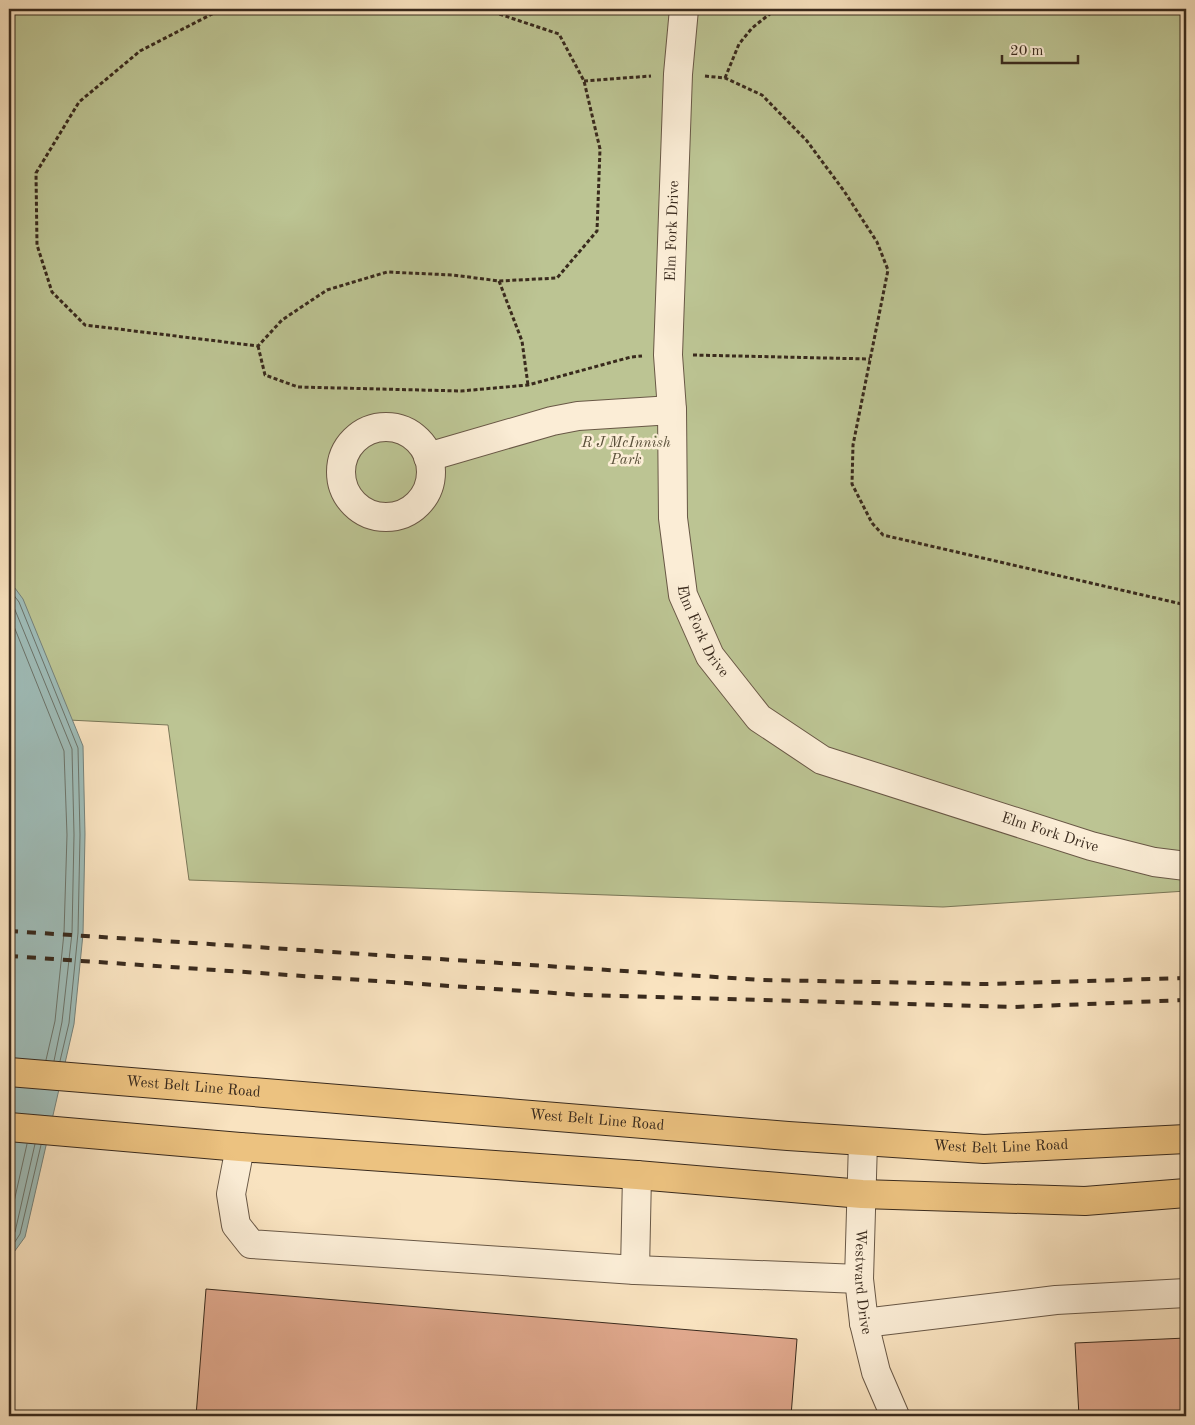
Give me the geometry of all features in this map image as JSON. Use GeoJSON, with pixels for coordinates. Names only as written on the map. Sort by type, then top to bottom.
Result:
{"type":"FeatureCollection","features":[{"type":"Feature","properties":{"kind":"main road","name":"West Belt Line Road"},"geometry":{"type":"LineString","coordinates":[[9,1072],[863,1142],[984,1149],[1186,1139]]}},
{"type":"Feature","properties":{"kind":"main road"},"geometry":{"type":"LineString","coordinates":[[9,1127],[240,1147],[637,1174],[862,1194],[1085,1202],[1186,1194]]}},
{"type":"Feature","properties":{"kind":"street","name":"Elm Fork Drive"},"geometry":{"type":"LineString","coordinates":[[678,9],[678,74],[668,355],[672,410],[673,518],[683,595],[710,656],[759,718],[822,760],[1091,846],[1154,862],[1186,866]]}},
{"type":"Feature","properties":{"kind":"street","name":"Elm Fork Drive"},"geometry":{"type":"LineString","coordinates":[[678,74],[684,9]]}},
{"type":"Feature","properties":{"kind":"street"},"geometry":{"type":"LineString","coordinates":[[428,457],[569,417],[672,410]]}},
{"type":"Feature","properties":{"kind":"street","name":"Westward Drive"},"geometry":{"type":"LineString","coordinates":[[863,1142],[859,1279],[864,1323],[876,1372],[896,1416]]}},
{"type":"Feature","properties":{"kind":"street"},"geometry":{"type":"LineString","coordinates":[[240,1147],[231,1194],[236,1225],[251,1244],[635,1270],[859,1279]]}},
{"type":"Feature","properties":{"kind":"street"},"geometry":{"type":"LineString","coordinates":[[635,1270],[637,1174]]}},
{"type":"Feature","properties":{"kind":"street"},"geometry":{"type":"LineString","coordinates":[[864,1323],[1056,1300],[1186,1293]]}},
{"type":"Feature","properties":{"kind":"path"},"geometry":{"type":"LineString","coordinates":[[244,9],[212,14],[140,51],[79,102],[36,173],[37,245],[52,292],[85,325],[258,346]]}},
{"type":"Feature","properties":{"kind":"path"},"geometry":{"type":"LineString","coordinates":[[258,346],[282,320],[327,290],[387,272],[453,275],[500,281],[557,278],[597,231],[600,149],[584,80],[559,34],[484,9]]}},
{"type":"Feature","properties":{"kind":"path"},"geometry":{"type":"LineString","coordinates":[[725,78],[739,44],[752,28],[776,9]]}},
{"type":"Feature","properties":{"kind":"path"},"geometry":{"type":"LineString","coordinates":[[584,80],[678,74],[725,78],[762,95],[807,141],[844,191],[877,242],[888,270],[853,446],[852,484],[872,522],[884,535],[1186,606]]}},
{"type":"Feature","properties":{"kind":"path"},"geometry":{"type":"LineString","coordinates":[[500,281],[522,341],[528,385]]}},
{"type":"Feature","properties":{"kind":"path"},"geometry":{"type":"LineString","coordinates":[[258,346],[265,375],[298,387],[461,391],[528,385],[632,357],[668,355],[870,359]]}},
{"type":"Feature","properties":{"kind":"green space","name":"R J McInnish Park"},"geometry":{"type":"Polygon","coordinates":[[[9,9],[1186,9],[1186,891],[943,907],[189,880],[168,725],[9,717],[9,9]]]}},
{"type":"Feature","properties":{"kind":"water"},"geometry":{"type":"Polygon","coordinates":[[[9,580],[23,599],[83,746],[85,834],[83,934],[74,1024],[25,1237],[9,1259],[9,580]]]}},
{"type":"Feature","properties":{"kind":"building"},"geometry":{"type":"Polygon","coordinates":[[[206,1289],[797,1339],[791,1416],[196,1416],[206,1289]]]}},
{"type":"Feature","properties":{"kind":"building"},"geometry":{"type":"Polygon","coordinates":[[[1186,1338],[1186,1416],[1079,1416],[1075,1343],[1186,1338]]]}},
{"type":"Feature","properties":{"kind":"railway"},"geometry":{"type":"LineString","coordinates":[[9,931],[762,980],[986,984],[1186,978]]}},
{"type":"Feature","properties":{"kind":"railway"},"geometry":{"type":"LineString","coordinates":[[9,956],[583,995],[1014,1007],[1186,1000]]}}]}
